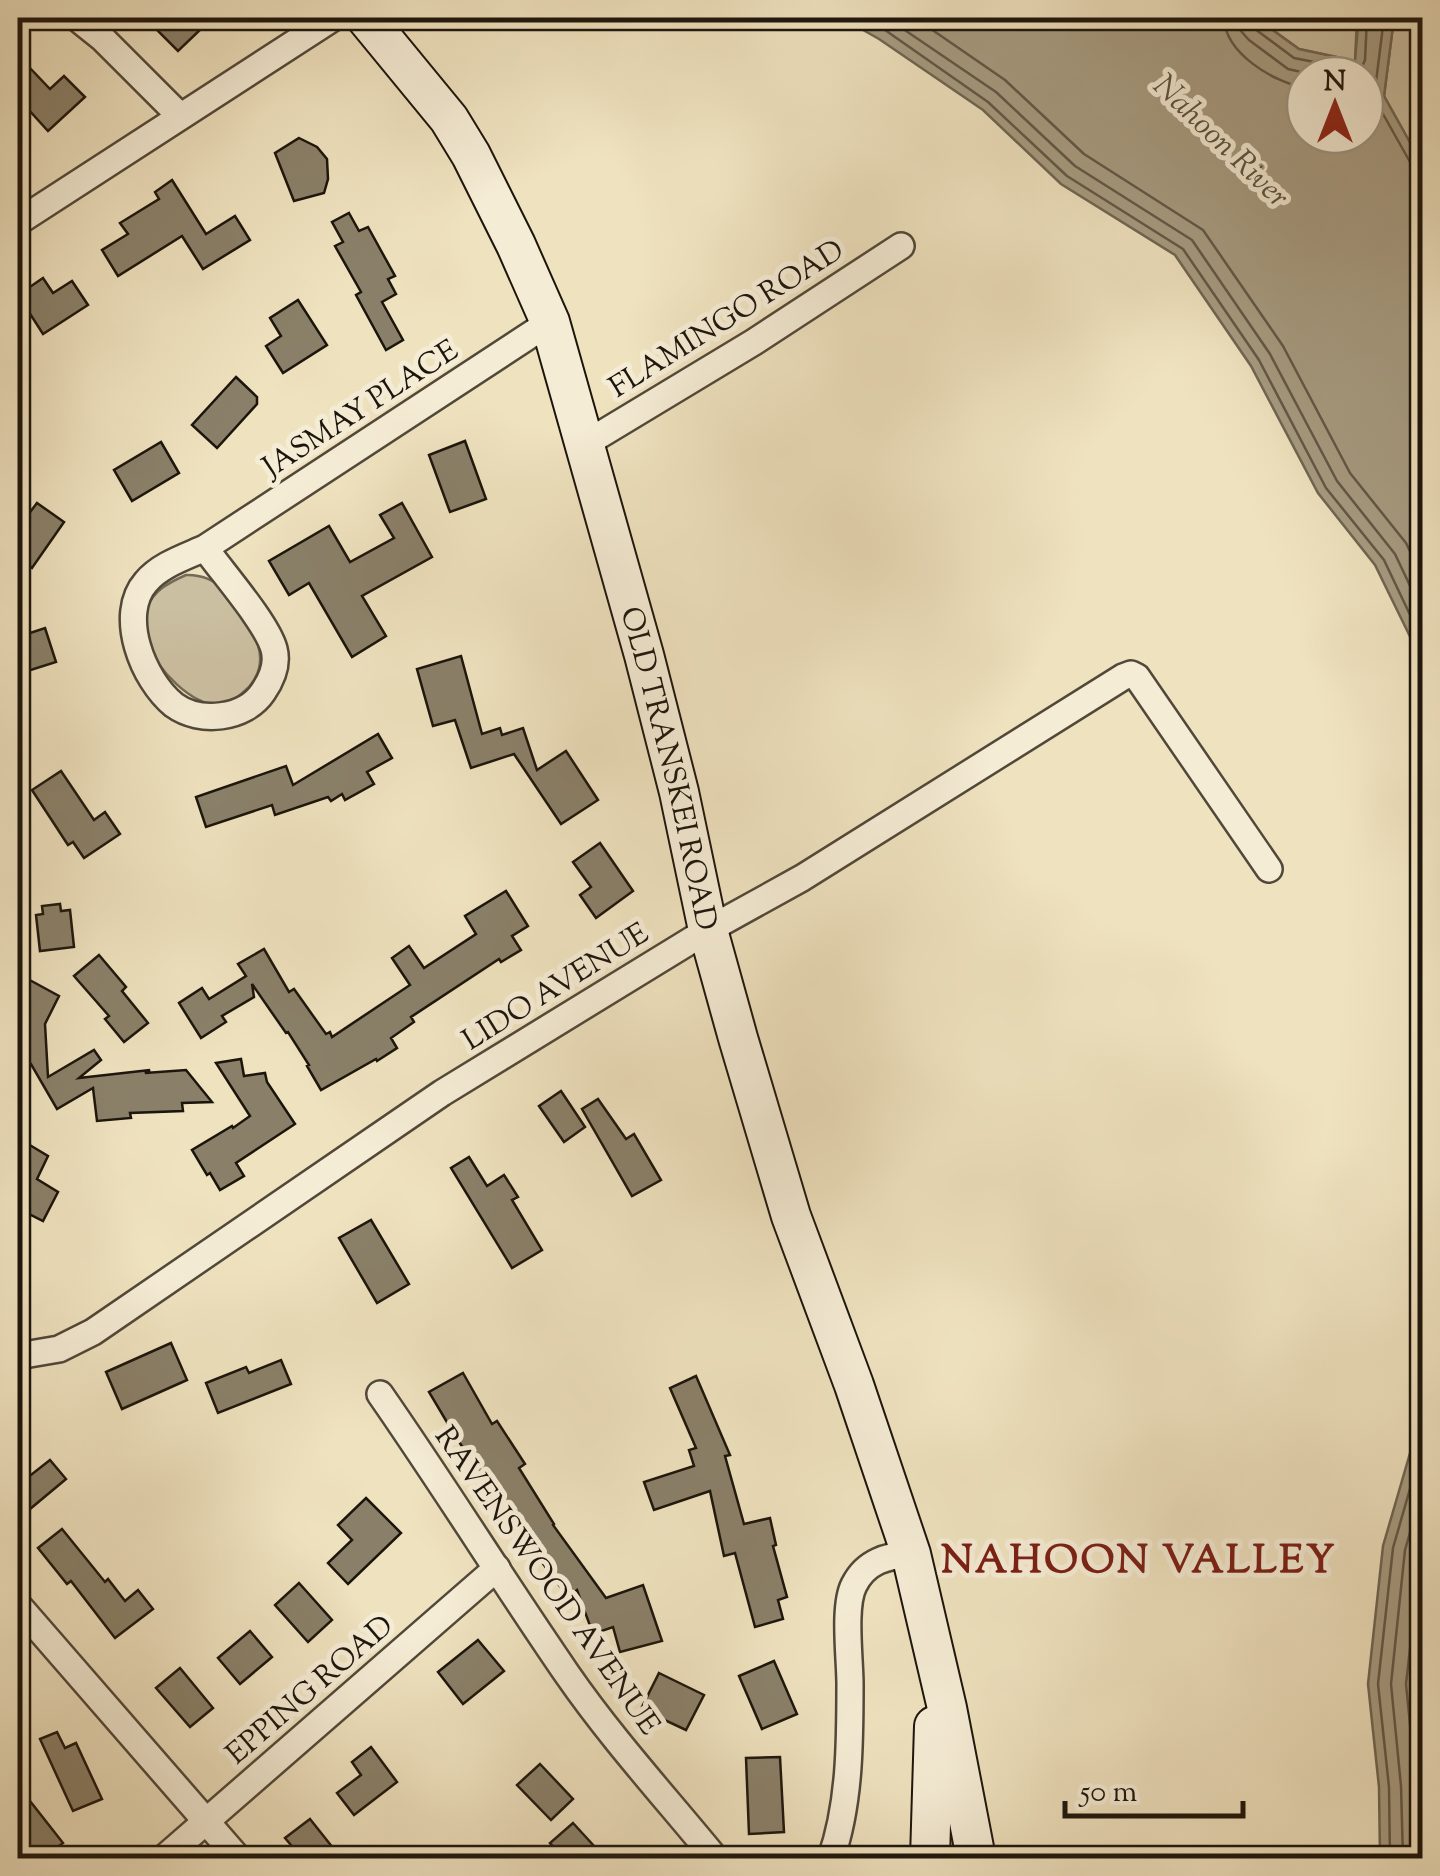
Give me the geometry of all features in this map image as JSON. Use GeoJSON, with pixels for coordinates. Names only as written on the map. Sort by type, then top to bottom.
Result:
{"type":"FeatureCollection","features":[{"type":"Feature","properties":{"kind":"main road","name":"OLD TRANSKEI ROAD"},"geometry":{"type":"LineString","coordinates":[[366,18],[456,131],[489,188],[550,322],[644,655],[679,792],[708,930],[791,1216],[911,1554],[976,1858]]}},
{"type":"Feature","properties":{"kind":"main road","name":"OLD TRANSKEI ROAD"},"geometry":{"type":"LineString","coordinates":[[930,1858],[937,1665]]}},
{"type":"Feature","properties":{"kind":"street"},"geometry":{"type":"LineString","coordinates":[[77,18],[180,116]]}},
{"type":"Feature","properties":{"kind":"street"},"geometry":{"type":"LineString","coordinates":[[18,222],[333,18]]}},
{"type":"Feature","properties":{"kind":"street","name":"FLAMINGO ROAD"},"geometry":{"type":"LineString","coordinates":[[584,444],[754,342],[901,246]]}},
{"type":"Feature","properties":{"kind":"street","name":"JASMAY PLACE"},"geometry":{"type":"LineString","coordinates":[[205,548],[269,636],[276,660],[257,701],[224,715],[198,714],[174,704],[152,678],[133,631],[134,600],[148,579],[205,548],[550,322]]}},
{"type":"Feature","properties":{"kind":"street","name":"LIDO AVENUE"},"geometry":{"type":"LineString","coordinates":[[18,1356],[59,1349],[93,1332],[442,1093],[708,930],[802,878],[1131,674],[1137,677],[1270,869]]}},
{"type":"Feature","properties":{"kind":"street","name":"RAVENSWOOD AVENUE"},"geometry":{"type":"LineString","coordinates":[[380,1394],[568,1675],[628,1755],[715,1858]]}},
{"type":"Feature","properties":{"kind":"street"},"geometry":{"type":"LineString","coordinates":[[830,1858],[845,1802],[850,1594],[870,1565],[911,1554]]}},
{"type":"Feature","properties":{"kind":"street","name":"EPPING ROAD"},"geometry":{"type":"LineString","coordinates":[[164,1858],[497,1568]]}},
{"type":"Feature","properties":{"kind":"street"},"geometry":{"type":"LineString","coordinates":[[18,1605],[238,1858]]}},
{"type":"Feature","properties":{"kind":"shaded area"},"geometry":{"type":"Polygon","coordinates":[[[1256,18],[1357,18],[1355,55],[1299,49],[1256,18]]]}},
{"type":"Feature","properties":{"kind":"shaded area"},"geometry":{"type":"Polygon","coordinates":[[[1394,18],[1407,18],[1422,33],[1422,164],[1385,98],[1394,18]]]}},
{"type":"Feature","properties":{"kind":"shaded area"},"geometry":{"type":"Polygon","coordinates":[[[186,575],[207,579],[224,589],[243,614],[258,645],[260,667],[256,677],[234,700],[224,704],[212,704],[188,694],[166,674],[146,640],[149,603],[162,588],[186,575]]]}},
{"type":"Feature","properties":{"kind":"water","name":"Nahoon River"},"geometry":{"type":"Polygon","coordinates":[[[842,18],[1256,18],[1299,49],[1327,55],[1285,55],[1285,155],[1385,155],[1385,98],[1422,164],[1422,661],[1375,565],[1318,493],[1251,366],[1175,255],[1061,184],[983,110],[842,18]]]}},
{"type":"Feature","properties":{"kind":"water"},"geometry":{"type":"Polygon","coordinates":[[[1357,18],[1394,18],[1385,88],[1385,55],[1356,55],[1357,18]]]}},
{"type":"Feature","properties":{"kind":"water"},"geometry":{"type":"Polygon","coordinates":[[[1422,1412],[1422,1858],[1380,1858],[1379,1787],[1368,1684],[1383,1546],[1422,1412]]]}},
{"type":"Feature","properties":{"kind":"building"},"geometry":{"type":"Polygon","coordinates":[[[145,18],[191,18],[202,28],[178,51],[145,18]]]}},
{"type":"Feature","properties":{"kind":"building"},"geometry":{"type":"Polygon","coordinates":[[[29,67],[50,89],[64,76],[85,97],[48,131],[18,98],[18,78],[29,67]]]}},
{"type":"Feature","properties":{"kind":"building"},"geometry":{"type":"Polygon","coordinates":[[[299,138],[317,147],[327,159],[328,179],[324,193],[294,201],[275,153],[299,138]]]}},
{"type":"Feature","properties":{"kind":"building"},"geometry":{"type":"Polygon","coordinates":[[[172,180],[206,234],[235,216],[250,240],[203,269],[182,236],[118,276],[102,250],[128,234],[120,223],[159,199],[155,192],[172,180]]]}},
{"type":"Feature","properties":{"kind":"building"},"geometry":{"type":"Polygon","coordinates":[[[349,213],[359,231],[368,227],[395,276],[388,279],[396,294],[382,302],[403,340],[386,350],[356,295],[361,292],[335,246],[343,242],[332,222],[349,213]]]}},
{"type":"Feature","properties":{"kind":"building"},"geometry":{"type":"Polygon","coordinates":[[[43,278],[53,293],[72,281],[88,305],[43,334],[18,295],[43,278]]]}},
{"type":"Feature","properties":{"kind":"building"},"geometry":{"type":"Polygon","coordinates":[[[298,300],[327,345],[283,373],[266,346],[281,336],[270,318],[298,300]]]}},
{"type":"Feature","properties":{"kind":"building"},"geometry":{"type":"Polygon","coordinates":[[[236,377],[257,397],[257,404],[217,448],[192,425],[236,377]]]}},
{"type":"Feature","properties":{"kind":"building"},"geometry":{"type":"Polygon","coordinates":[[[465,441],[486,499],[450,512],[429,455],[465,441]]]}},
{"type":"Feature","properties":{"kind":"building"},"geometry":{"type":"Polygon","coordinates":[[[161,442],[179,473],[132,501],[114,470],[161,442]]]}},
{"type":"Feature","properties":{"kind":"building"},"geometry":{"type":"Polygon","coordinates":[[[37,503],[64,522],[32,568],[18,556],[18,528],[37,503]]]}},
{"type":"Feature","properties":{"kind":"building"},"geometry":{"type":"Polygon","coordinates":[[[402,503],[432,557],[362,596],[386,636],[352,657],[309,583],[289,595],[269,561],[329,526],[350,562],[394,538],[380,515],[402,503]]]}},
{"type":"Feature","properties":{"kind":"building"},"geometry":{"type":"Polygon","coordinates":[[[45,628],[56,662],[18,674],[18,637],[45,628]]]}},
{"type":"Feature","properties":{"kind":"building"},"geometry":{"type":"Polygon","coordinates":[[[461,656],[482,734],[500,728],[502,735],[523,728],[537,770],[566,751],[598,800],[561,824],[514,754],[471,768],[455,720],[433,726],[417,669],[461,656]]]}},
{"type":"Feature","properties":{"kind":"building"},"geometry":{"type":"Polygon","coordinates":[[[378,734],[392,758],[367,772],[374,784],[345,800],[342,794],[331,801],[328,797],[275,815],[272,805],[206,827],[196,797],[286,766],[293,785],[378,734]]]}},
{"type":"Feature","properties":{"kind":"building"},"geometry":{"type":"Polygon","coordinates":[[[61,771],[94,820],[105,812],[120,834],[84,858],[73,842],[68,845],[32,790],[61,771]]]}},
{"type":"Feature","properties":{"kind":"building"},"geometry":{"type":"Polygon","coordinates":[[[600,843],[633,891],[596,918],[580,895],[591,887],[573,862],[600,843]]]}},
{"type":"Feature","properties":{"kind":"building"},"geometry":{"type":"Polygon","coordinates":[[[506,891],[528,926],[512,936],[521,950],[501,962],[499,959],[411,1017],[414,1022],[391,1038],[397,1048],[321,1090],[288,1032],[252,984],[254,997],[222,1016],[226,1022],[201,1038],[179,1003],[202,988],[209,999],[246,976],[238,964],[264,949],[289,992],[294,989],[332,1037],[410,985],[392,958],[409,946],[424,968],[476,934],[465,916],[506,891]]]}},
{"type":"Feature","properties":{"kind":"building"},"geometry":{"type":"Polygon","coordinates":[[[60,904],[61,911],[70,910],[74,947],[40,951],[36,915],[43,914],[42,906],[60,904]]]}},
{"type":"Feature","properties":{"kind":"building"},"geometry":{"type":"Polygon","coordinates":[[[99,955],[126,987],[122,991],[148,1023],[124,1042],[105,1019],[109,1016],[74,976],[99,955]]]}},
{"type":"Feature","properties":{"kind":"building"},"geometry":{"type":"Polygon","coordinates":[[[26,978],[59,996],[45,1024],[48,1077],[94,1050],[101,1060],[79,1078],[186,1070],[212,1102],[182,1103],[183,1111],[130,1113],[131,1118],[97,1121],[93,1088],[57,1109],[31,1064],[18,1065],[18,993],[26,978]]]}},
{"type":"Feature","properties":{"kind":"building"},"geometry":{"type":"Polygon","coordinates":[[[241,1059],[244,1076],[265,1073],[295,1124],[236,1163],[244,1176],[220,1190],[192,1150],[250,1116],[216,1063],[241,1059]]]}},
{"type":"Feature","properties":{"kind":"building"},"geometry":{"type":"Polygon","coordinates":[[[561,1091],[585,1127],[564,1142],[539,1106],[561,1091]]]}},
{"type":"Feature","properties":{"kind":"building"},"geometry":{"type":"Polygon","coordinates":[[[598,1099],[626,1139],[634,1134],[661,1180],[632,1196],[582,1109],[598,1099]]]}},
{"type":"Feature","properties":{"kind":"building"},"geometry":{"type":"Polygon","coordinates":[[[18,1138],[48,1156],[37,1179],[58,1192],[43,1221],[23,1211],[18,1224],[18,1138]]]}},
{"type":"Feature","properties":{"kind":"building"},"geometry":{"type":"Polygon","coordinates":[[[469,1157],[487,1186],[504,1175],[518,1197],[512,1200],[542,1250],[512,1268],[451,1168],[469,1157]]]}},
{"type":"Feature","properties":{"kind":"building"},"geometry":{"type":"Polygon","coordinates":[[[371,1220],[409,1284],[377,1303],[339,1238],[371,1220]]]}},
{"type":"Feature","properties":{"kind":"building"},"geometry":{"type":"Polygon","coordinates":[[[171,1343],[187,1380],[122,1409],[106,1372],[171,1343]]]}},
{"type":"Feature","properties":{"kind":"building"},"geometry":{"type":"Polygon","coordinates":[[[281,1360],[291,1384],[218,1413],[206,1383],[246,1367],[249,1373],[281,1360]]]}},
{"type":"Feature","properties":{"kind":"building"},"geometry":{"type":"Polygon","coordinates":[[[463,1373],[492,1424],[497,1421],[525,1464],[519,1468],[553,1525],[606,1598],[643,1585],[662,1641],[620,1652],[613,1627],[593,1634],[577,1590],[568,1597],[526,1541],[429,1392],[463,1373]]]}},
{"type":"Feature","properties":{"kind":"building"},"geometry":{"type":"Polygon","coordinates":[[[696,1376],[730,1455],[725,1456],[744,1524],[770,1518],[787,1597],[778,1600],[783,1619],[755,1627],[735,1553],[724,1556],[710,1491],[654,1510],[644,1482],[694,1466],[689,1450],[696,1448],[670,1388],[696,1376]]]}},
{"type":"Feature","properties":{"kind":"building"},"geometry":{"type":"Polygon","coordinates":[[[50,1460],[66,1479],[18,1519],[18,1485],[50,1460]]]}},
{"type":"Feature","properties":{"kind":"building"},"geometry":{"type":"Polygon","coordinates":[[[366,1498],[401,1533],[348,1584],[328,1563],[352,1540],[338,1525],[366,1498]]]}},
{"type":"Feature","properties":{"kind":"building"},"geometry":{"type":"Polygon","coordinates":[[[62,1529],[125,1601],[138,1590],[153,1609],[115,1638],[71,1581],[67,1584],[38,1548],[62,1529]]]}},
{"type":"Feature","properties":{"kind":"building"},"geometry":{"type":"Polygon","coordinates":[[[299,1583],[332,1620],[308,1642],[275,1605],[299,1583]]]}},
{"type":"Feature","properties":{"kind":"building"},"geometry":{"type":"Polygon","coordinates":[[[250,1631],[272,1657],[240,1684],[218,1658],[250,1631]]]}},
{"type":"Feature","properties":{"kind":"building"},"geometry":{"type":"Polygon","coordinates":[[[478,1640],[504,1671],[463,1704],[438,1672],[478,1640]]]}},
{"type":"Feature","properties":{"kind":"building"},"geometry":{"type":"Polygon","coordinates":[[[774,1661],[797,1714],[762,1729],[739,1676],[774,1661]]]}},
{"type":"Feature","properties":{"kind":"building"},"geometry":{"type":"Polygon","coordinates":[[[180,1668],[213,1708],[190,1727],[156,1688],[180,1668]]]}},
{"type":"Feature","properties":{"kind":"building"},"geometry":{"type":"Polygon","coordinates":[[[659,1673],[704,1695],[686,1730],[641,1709],[659,1673]]]}},
{"type":"Feature","properties":{"kind":"building"},"geometry":{"type":"Polygon","coordinates":[[[57,1732],[65,1748],[76,1743],[102,1799],[73,1811],[40,1739],[57,1732]]]}},
{"type":"Feature","properties":{"kind":"building"},"geometry":{"type":"Polygon","coordinates":[[[371,1747],[397,1782],[354,1815],[337,1793],[361,1775],[352,1762],[371,1747]]]}},
{"type":"Feature","properties":{"kind":"building"},"geometry":{"type":"Polygon","coordinates":[[[780,1757],[784,1832],[749,1834],[746,1758],[780,1757]]]}},
{"type":"Feature","properties":{"kind":"building"},"geometry":{"type":"Polygon","coordinates":[[[540,1764],[573,1799],[551,1820],[517,1785],[540,1764]]]}},
{"type":"Feature","properties":{"kind":"building"},"geometry":{"type":"Polygon","coordinates":[[[30,1801],[63,1843],[43,1858],[28,1858],[18,1845],[18,1810],[30,1801]]]}},
{"type":"Feature","properties":{"kind":"building"},"geometry":{"type":"Polygon","coordinates":[[[310,1819],[341,1858],[302,1858],[285,1838],[310,1819]]]}},
{"type":"Feature","properties":{"kind":"building"},"geometry":{"type":"Polygon","coordinates":[[[573,1823],[605,1858],[563,1858],[550,1843],[573,1823]]]}},
{"type":"Feature","properties":{"kind":"district","name":"NAHOON VALLEY"},"geometry":{"type":"Point","coordinates":[1139,1558]}}]}
